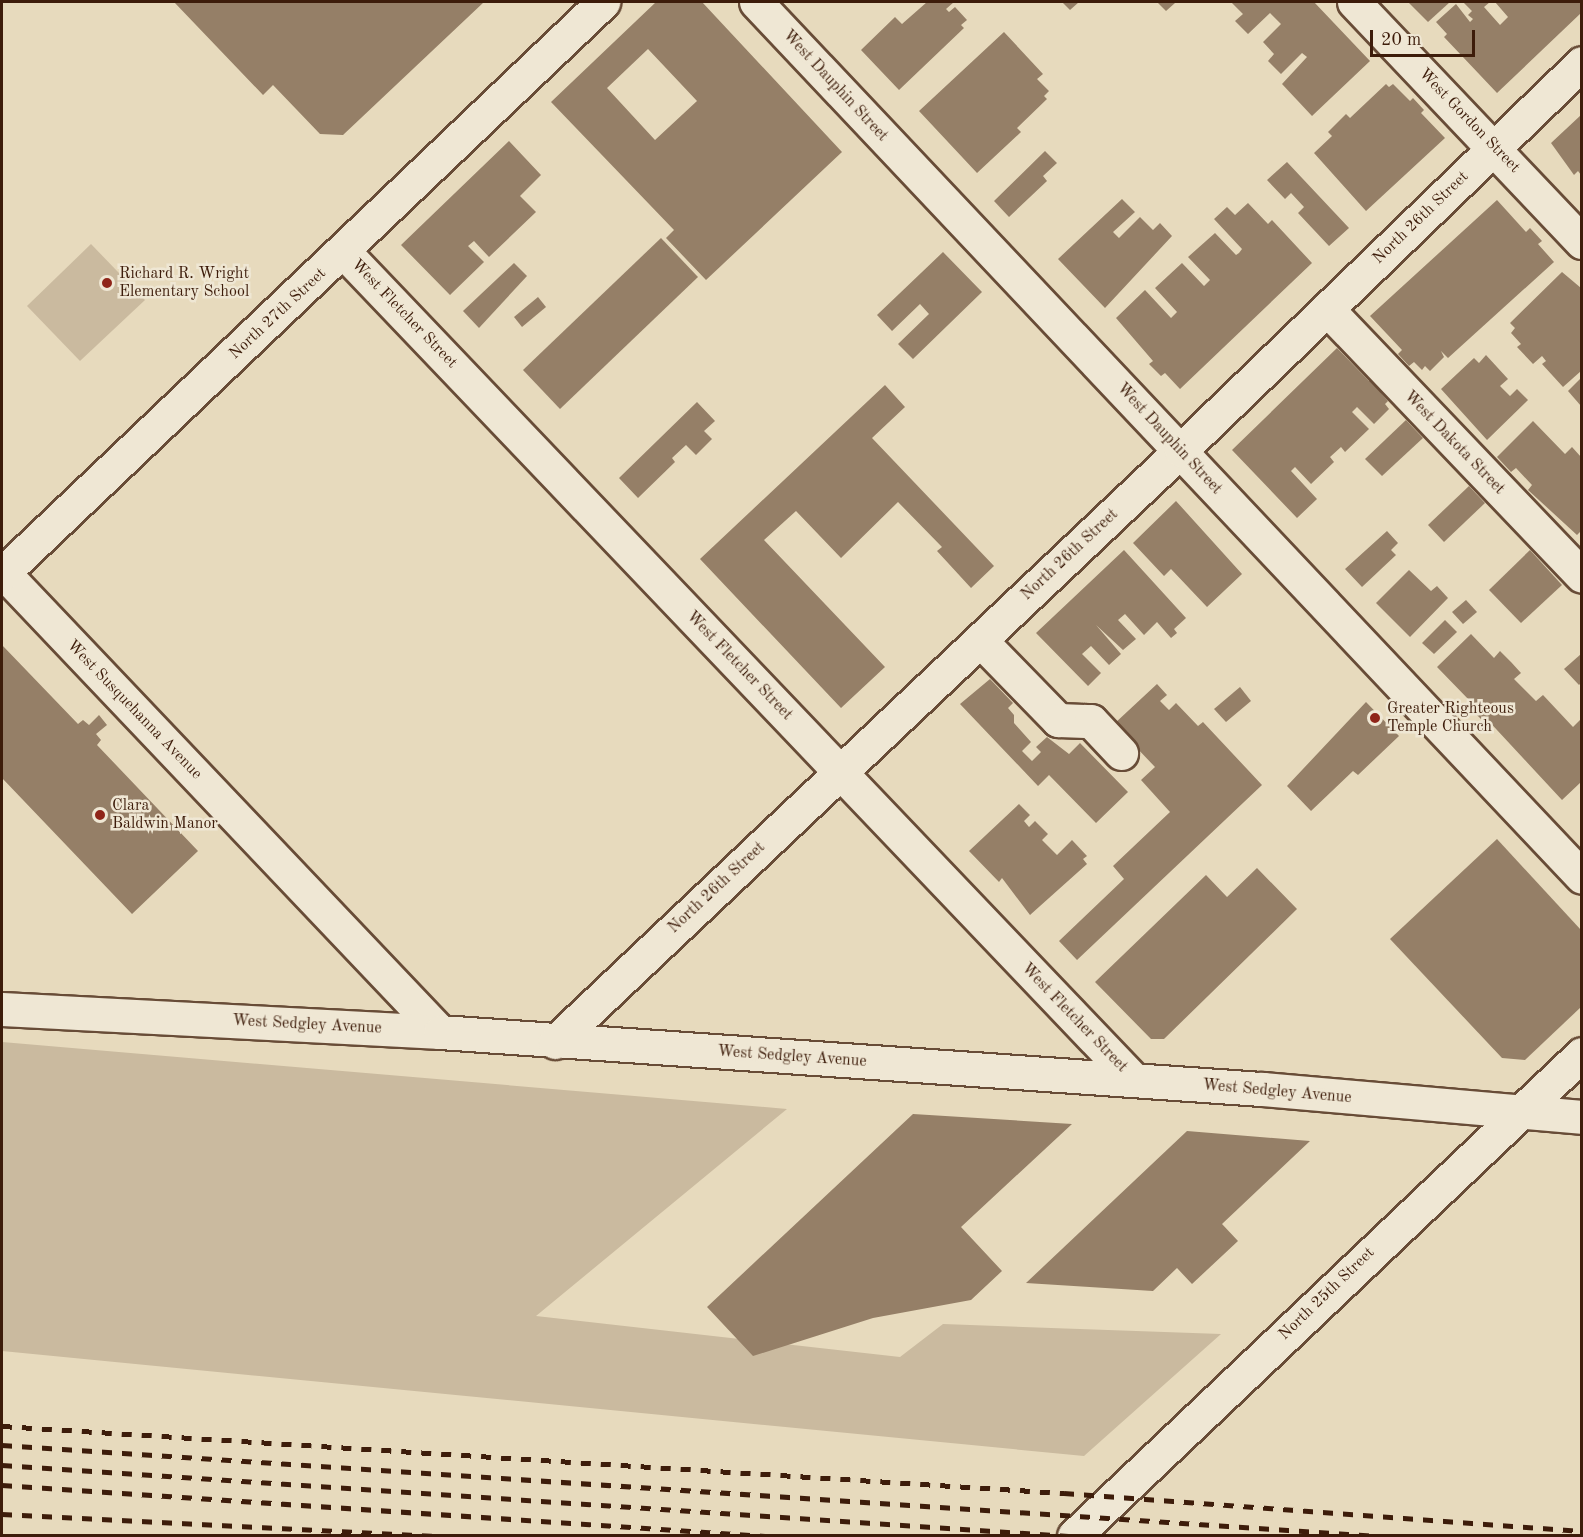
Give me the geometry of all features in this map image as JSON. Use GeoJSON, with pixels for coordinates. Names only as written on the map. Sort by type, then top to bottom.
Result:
{"type":"FeatureCollection","features":[{"type":"Feature","properties":{"kind":"street","name":"North 27th Street"},"geometry":{"type":"LineString","coordinates":[[2,573],[344,252],[603,2]]}},
{"type":"Feature","properties":{"kind":"street","name":"West Dauphin Street"},"geometry":{"type":"LineString","coordinates":[[756,2],[1181,450],[1581,877]]}},
{"type":"Feature","properties":{"kind":"street","name":"West Gordon Street"},"geometry":{"type":"LineString","coordinates":[[1354,2],[1494,147],[1581,242]]}},
{"type":"Feature","properties":{"kind":"street","name":"North 26th Street"},"geometry":{"type":"LineString","coordinates":[[555,1041],[1181,450],[1581,63]]}},
{"type":"Feature","properties":{"kind":"street","name":"West Fletcher Street"},"geometry":{"type":"LineString","coordinates":[[344,252],[1134,1080]]}},
{"type":"Feature","properties":{"kind":"street","name":"West Dakota Street"},"geometry":{"type":"LineString","coordinates":[[1327,309],[1581,576]]}},
{"type":"Feature","properties":{"kind":"street","name":"West Susquehanna Avenue"},"geometry":{"type":"LineString","coordinates":[[2,573],[440,1032]]}},
{"type":"Feature","properties":{"kind":"street"},"geometry":{"type":"LineString","coordinates":[[980,640],[1058,720],[1091,721],[1121,753]]}},
{"type":"Feature","properties":{"kind":"street","name":"West Sedgley Avenue"},"geometry":{"type":"LineString","coordinates":[[2,1009],[440,1032],[1134,1080],[1581,1117]]}},
{"type":"Feature","properties":{"kind":"street","name":"North 25th Street"},"geometry":{"type":"LineString","coordinates":[[1074,1536],[1581,1054]]}},
{"type":"Feature","properties":{"kind":"shaded area"},"geometry":{"type":"Polygon","coordinates":[[[91,244],[145,300],[80,361],[27,306],[91,244]]]}},
{"type":"Feature","properties":{"kind":"shaded area"},"geometry":{"type":"Polygon","coordinates":[[[2,1042],[787,1109],[536,1316],[900,1357],[943,1324],[1221,1334],[1084,1456],[2,1351],[2,1042]]]}},
{"type":"Feature","properties":{"kind":"building"},"geometry":{"type":"Polygon","coordinates":[[[174,2],[484,2],[343,135],[320,134],[273,85],[263,95],[174,2]]]}},
{"type":"Feature","properties":{"kind":"building"},"geometry":{"type":"Polygon","coordinates":[[[656,2],[702,2],[842,152],[706,280],[666,238],[674,230],[551,102],[656,2]],[[648,49],[607,88],[655,140],[697,101],[648,49]]]}},
{"type":"Feature","properties":{"kind":"building"},"geometry":{"type":"Polygon","coordinates":[[[927,2],[954,2],[946,9],[949,12],[955,7],[967,20],[961,25],[964,28],[899,90],[861,50],[895,17],[902,24],[927,2]]]}},
{"type":"Feature","properties":{"kind":"building"},"geometry":{"type":"Polygon","coordinates":[[[1062,2],[1079,2],[1070,10],[1062,2]]]}},
{"type":"Feature","properties":{"kind":"building"},"geometry":{"type":"Polygon","coordinates":[[[1157,2],[1174,2],[1175,3],[1166,11],[1157,2]]]}},
{"type":"Feature","properties":{"kind":"building"},"geometry":{"type":"Polygon","coordinates":[[[1231,2],[1314,2],[1370,61],[1312,116],[1282,84],[1307,57],[1302,53],[1281,74],[1268,61],[1274,54],[1263,42],[1281,24],[1270,13],[1248,34],[1235,21],[1243,14],[1231,2]]]}},
{"type":"Feature","properties":{"kind":"building"},"geometry":{"type":"Polygon","coordinates":[[[1408,2],[1450,2],[1428,22],[1408,2]]]}},
{"type":"Feature","properties":{"kind":"building"},"geometry":{"type":"Polygon","coordinates":[[[1463,2],[1490,2],[1484,7],[1500,25],[1508,17],[1495,2],[1581,2],[1581,13],[1497,93],[1444,37],[1447,34],[1436,22],[1456,4],[1470,22],[1473,19],[1468,15],[1472,11],[1463,2]]]}},
{"type":"Feature","properties":{"kind":"building"},"geometry":{"type":"Polygon","coordinates":[[[1004,32],[1043,74],[1037,79],[1049,91],[1044,96],[1047,99],[1017,128],[1021,132],[977,173],[919,111],[1004,32]]]}},
{"type":"Feature","properties":{"kind":"building"},"geometry":{"type":"Polygon","coordinates":[[[1386,84],[1389,87],[1393,84],[1410,101],[1413,98],[1424,110],[1421,113],[1445,138],[1366,211],[1314,153],[1332,136],[1328,132],[1346,114],[1350,118],[1386,84]]]}},
{"type":"Feature","properties":{"kind":"building"},"geometry":{"type":"Polygon","coordinates":[[[1581,115],[1581,175],[1578,171],[1574,175],[1551,143],[1581,115]]]}},
{"type":"Feature","properties":{"kind":"building"},"geometry":{"type":"Polygon","coordinates":[[[509,141],[541,175],[520,196],[536,212],[489,257],[474,241],[468,246],[484,262],[450,295],[401,245],[509,141]]]}},
{"type":"Feature","properties":{"kind":"building"},"geometry":{"type":"Polygon","coordinates":[[[1045,151],[1057,163],[1043,176],[1047,181],[1009,217],[994,201],[1045,151]]]}},
{"type":"Feature","properties":{"kind":"building"},"geometry":{"type":"Polygon","coordinates":[[[1287,162],[1349,228],[1329,246],[1298,213],[1304,207],[1291,193],[1285,199],[1267,180],[1287,162]]]}},
{"type":"Feature","properties":{"kind":"building"},"geometry":{"type":"Polygon","coordinates":[[[1122,199],[1135,212],[1113,232],[1119,238],[1140,217],[1153,230],[1160,223],[1172,236],[1105,308],[1058,259],[1122,199]]]}},
{"type":"Feature","properties":{"kind":"building"},"geometry":{"type":"Polygon","coordinates":[[[1497,200],[1526,232],[1530,228],[1542,241],[1538,244],[1554,262],[1448,358],[1441,351],[1444,357],[1430,371],[1425,366],[1422,370],[1414,362],[1409,366],[1398,354],[1402,350],[1370,316],[1497,200]]]}},
{"type":"Feature","properties":{"kind":"building"},"geometry":{"type":"Polygon","coordinates":[[[1248,203],[1268,224],[1272,220],[1312,263],[1180,389],[1165,373],[1161,376],[1149,364],[1153,361],[1116,318],[1145,290],[1171,318],[1177,312],[1155,288],[1182,263],[1204,286],[1210,280],[1188,257],[1215,233],[1236,255],[1239,253],[1242,249],[1214,219],[1227,207],[1235,215],[1248,203]]]}},
{"type":"Feature","properties":{"kind":"building"},"geometry":{"type":"Polygon","coordinates":[[[661,238],[698,277],[560,409],[523,370],[661,238]]]}},
{"type":"Feature","properties":{"kind":"building"},"geometry":{"type":"Polygon","coordinates":[[[943,252],[982,292],[913,359],[898,344],[929,314],[920,304],[892,331],[877,315],[943,252]]]}},
{"type":"Feature","properties":{"kind":"building"},"geometry":{"type":"Polygon","coordinates":[[[514,263],[527,276],[479,328],[463,311],[514,263]]]}},
{"type":"Feature","properties":{"kind":"building"},"geometry":{"type":"Polygon","coordinates":[[[1562,272],[1581,288],[1581,371],[1563,387],[1542,364],[1546,361],[1542,356],[1533,364],[1517,347],[1521,344],[1511,333],[1515,328],[1510,323],[1562,272]]]}},
{"type":"Feature","properties":{"kind":"building"},"geometry":{"type":"Polygon","coordinates":[[[538,297],[546,307],[522,327],[514,317],[538,297]]]}},
{"type":"Feature","properties":{"kind":"building"},"geometry":{"type":"Polygon","coordinates":[[[1337,348],[1369,381],[1374,377],[1385,389],[1381,393],[1388,401],[1385,404],[1389,409],[1374,424],[1357,407],[1352,412],[1369,429],[1345,452],[1341,447],[1330,457],[1334,462],[1311,484],[1295,467],[1291,471],[1317,499],[1297,518],[1232,450],[1337,348]]]}},
{"type":"Feature","properties":{"kind":"building"},"geometry":{"type":"Polygon","coordinates":[[[1486,355],[1508,379],[1500,386],[1510,396],[1517,389],[1528,400],[1487,440],[1441,389],[1474,358],[1479,363],[1486,355]]]}},
{"type":"Feature","properties":{"kind":"building"},"geometry":{"type":"Polygon","coordinates":[[[1581,378],[1581,406],[1568,391],[1581,378]]]}},
{"type":"Feature","properties":{"kind":"building"},"geometry":{"type":"Polygon","coordinates":[[[885,385],[905,407],[872,438],[994,566],[971,588],[937,551],[942,547],[898,502],[841,558],[796,511],[764,540],[885,667],[841,708],[700,559],[885,385]]]}},
{"type":"Feature","properties":{"kind":"building"},"geometry":{"type":"Polygon","coordinates":[[[697,402],[715,421],[704,431],[712,439],[696,455],[686,445],[672,458],[675,462],[638,498],[619,478],[697,402]]]}},
{"type":"Feature","properties":{"kind":"building"},"geometry":{"type":"Polygon","coordinates":[[[1406,420],[1423,438],[1382,476],[1365,459],[1406,420]]]}},
{"type":"Feature","properties":{"kind":"building"},"geometry":{"type":"Polygon","coordinates":[[[1533,421],[1565,454],[1572,447],[1581,457],[1581,531],[1577,535],[1528,490],[1532,485],[1516,468],[1511,472],[1497,457],[1533,421]]]}},
{"type":"Feature","properties":{"kind":"building"},"geometry":{"type":"Polygon","coordinates":[[[1469,486],[1485,503],[1444,542],[1428,525],[1469,486]]]}},
{"type":"Feature","properties":{"kind":"building"},"geometry":{"type":"Polygon","coordinates":[[[1176,501],[1242,574],[1207,607],[1171,569],[1164,576],[1133,543],[1176,501]]]}},
{"type":"Feature","properties":{"kind":"building"},"geometry":{"type":"Polygon","coordinates":[[[1387,531],[1398,543],[1391,550],[1396,555],[1362,587],[1345,569],[1387,531]]]}},
{"type":"Feature","properties":{"kind":"building"},"geometry":{"type":"Polygon","coordinates":[[[1124,550],[1186,618],[1174,629],[1177,633],[1171,638],[1157,622],[1144,635],[1125,614],[1118,620],[1136,639],[1123,650],[1096,625],[1121,654],[1109,665],[1091,646],[1082,654],[1101,673],[1088,686],[1036,633],[1124,550]]]}},
{"type":"Feature","properties":{"kind":"building"},"geometry":{"type":"Polygon","coordinates":[[[1530,550],[1562,585],[1521,623],[1489,590],[1530,550]]]}},
{"type":"Feature","properties":{"kind":"building"},"geometry":{"type":"Polygon","coordinates":[[[1409,570],[1431,591],[1437,586],[1448,598],[1410,637],[1376,603],[1409,570]]]}},
{"type":"Feature","properties":{"kind":"building"},"geometry":{"type":"Polygon","coordinates":[[[1466,600],[1477,612],[1463,624],[1452,612],[1466,600]]]}},
{"type":"Feature","properties":{"kind":"building"},"geometry":{"type":"Polygon","coordinates":[[[1445,620],[1457,632],[1434,654],[1422,643],[1445,620]]]}},
{"type":"Feature","properties":{"kind":"building"},"geometry":{"type":"Polygon","coordinates":[[[1471,634],[1494,658],[1500,651],[1511,662],[1521,673],[1514,679],[1536,701],[1543,695],[1573,727],[1581,719],[1581,782],[1562,800],[1484,716],[1481,719],[1466,704],[1470,701],[1437,667],[1471,634]]]}},
{"type":"Feature","properties":{"kind":"building","name":"Clara Baldwin Manor"},"geometry":{"type":"Polygon","coordinates":[[[2,645],[78,724],[83,720],[89,725],[99,715],[107,725],[96,734],[101,740],[97,745],[198,851],[132,914],[2,778],[2,645]]]}},
{"type":"Feature","properties":{"kind":"building"},"geometry":{"type":"Polygon","coordinates":[[[1581,654],[1581,683],[1579,685],[1564,669],[1581,654]]]}},
{"type":"Feature","properties":{"kind":"building"},"geometry":{"type":"Polygon","coordinates":[[[990,679],[1013,703],[1008,708],[1014,715],[1014,723],[1031,742],[1022,751],[1032,761],[1041,752],[1036,747],[1047,737],[1069,754],[1080,743],[1128,792],[1096,823],[1049,775],[1038,786],[960,704],[990,679]]]}},
{"type":"Feature","properties":{"kind":"building"},"geometry":{"type":"Polygon","coordinates":[[[1157,684],[1167,695],[1160,701],[1169,710],[1176,703],[1198,726],[1203,722],[1262,785],[1077,960],[1059,941],[1124,879],[1113,866],[1170,812],[1141,780],[1155,767],[1114,724],[1157,684]]]}},
{"type":"Feature","properties":{"kind":"building"},"geometry":{"type":"Polygon","coordinates":[[[1240,687],[1251,701],[1226,722],[1214,709],[1240,687]]]}},
{"type":"Feature","properties":{"kind":"building"},"geometry":{"type":"Polygon","coordinates":[[[1366,702],[1399,736],[1358,775],[1353,771],[1311,811],[1287,786],[1366,702]]]}},
{"type":"Feature","properties":{"kind":"building"},"geometry":{"type":"Polygon","coordinates":[[[1019,804],[1030,815],[1024,821],[1029,827],[1035,821],[1048,834],[1042,840],[1057,855],[1072,840],[1087,856],[1083,859],[1087,864],[1030,915],[1002,878],[999,882],[969,851],[1019,804]]]}},
{"type":"Feature","properties":{"kind":"building"},"geometry":{"type":"Polygon","coordinates":[[[1497,839],[1581,930],[1581,1007],[1525,1060],[1502,1058],[1390,939],[1497,839]]]}},
{"type":"Feature","properties":{"kind":"building"},"geometry":{"type":"Polygon","coordinates":[[[1257,868],[1297,909],[1164,1039],[1151,1039],[1095,982],[1206,875],[1227,897],[1257,868]]]}},
{"type":"Feature","properties":{"kind":"building"},"geometry":{"type":"Polygon","coordinates":[[[913,1114],[1072,1124],[961,1227],[1002,1271],[971,1300],[873,1318],[753,1356],[707,1307],[913,1114]]]}},
{"type":"Feature","properties":{"kind":"building"},"geometry":{"type":"Polygon","coordinates":[[[1187,1131],[1310,1141],[1222,1224],[1238,1241],[1192,1284],[1177,1268],[1153,1291],[1026,1283],[1187,1131]]]}},
{"type":"Feature","properties":{"kind":"railway"},"geometry":{"type":"LineString","coordinates":[[2,1426],[1064,1493],[1582,1531]]}},
{"type":"Feature","properties":{"kind":"railway"},"geometry":{"type":"LineString","coordinates":[[2,1445],[1378,1536]]}},
{"type":"Feature","properties":{"kind":"railway"},"geometry":{"type":"LineString","coordinates":[[2,1465],[1069,1536]]}},
{"type":"Feature","properties":{"kind":"railway"},"geometry":{"type":"LineString","coordinates":[[2,1485],[765,1536]]}},
{"type":"Feature","properties":{"kind":"railway"},"geometry":{"type":"LineString","coordinates":[[2,1514],[440,1536]]}},
{"type":"Feature","properties":{"kind":"place","name":"Richard R. Wright Elementary School"},"geometry":{"type":"Point","coordinates":[107,283]}},
{"type":"Feature","properties":{"kind":"place","name":"Greater Righteous Temple Church"},"geometry":{"type":"Point","coordinates":[1375,718]}},
{"type":"Feature","properties":{"kind":"place","name":"Clara Baldwin Manor"},"geometry":{"type":"Point","coordinates":[100,815]}}]}
